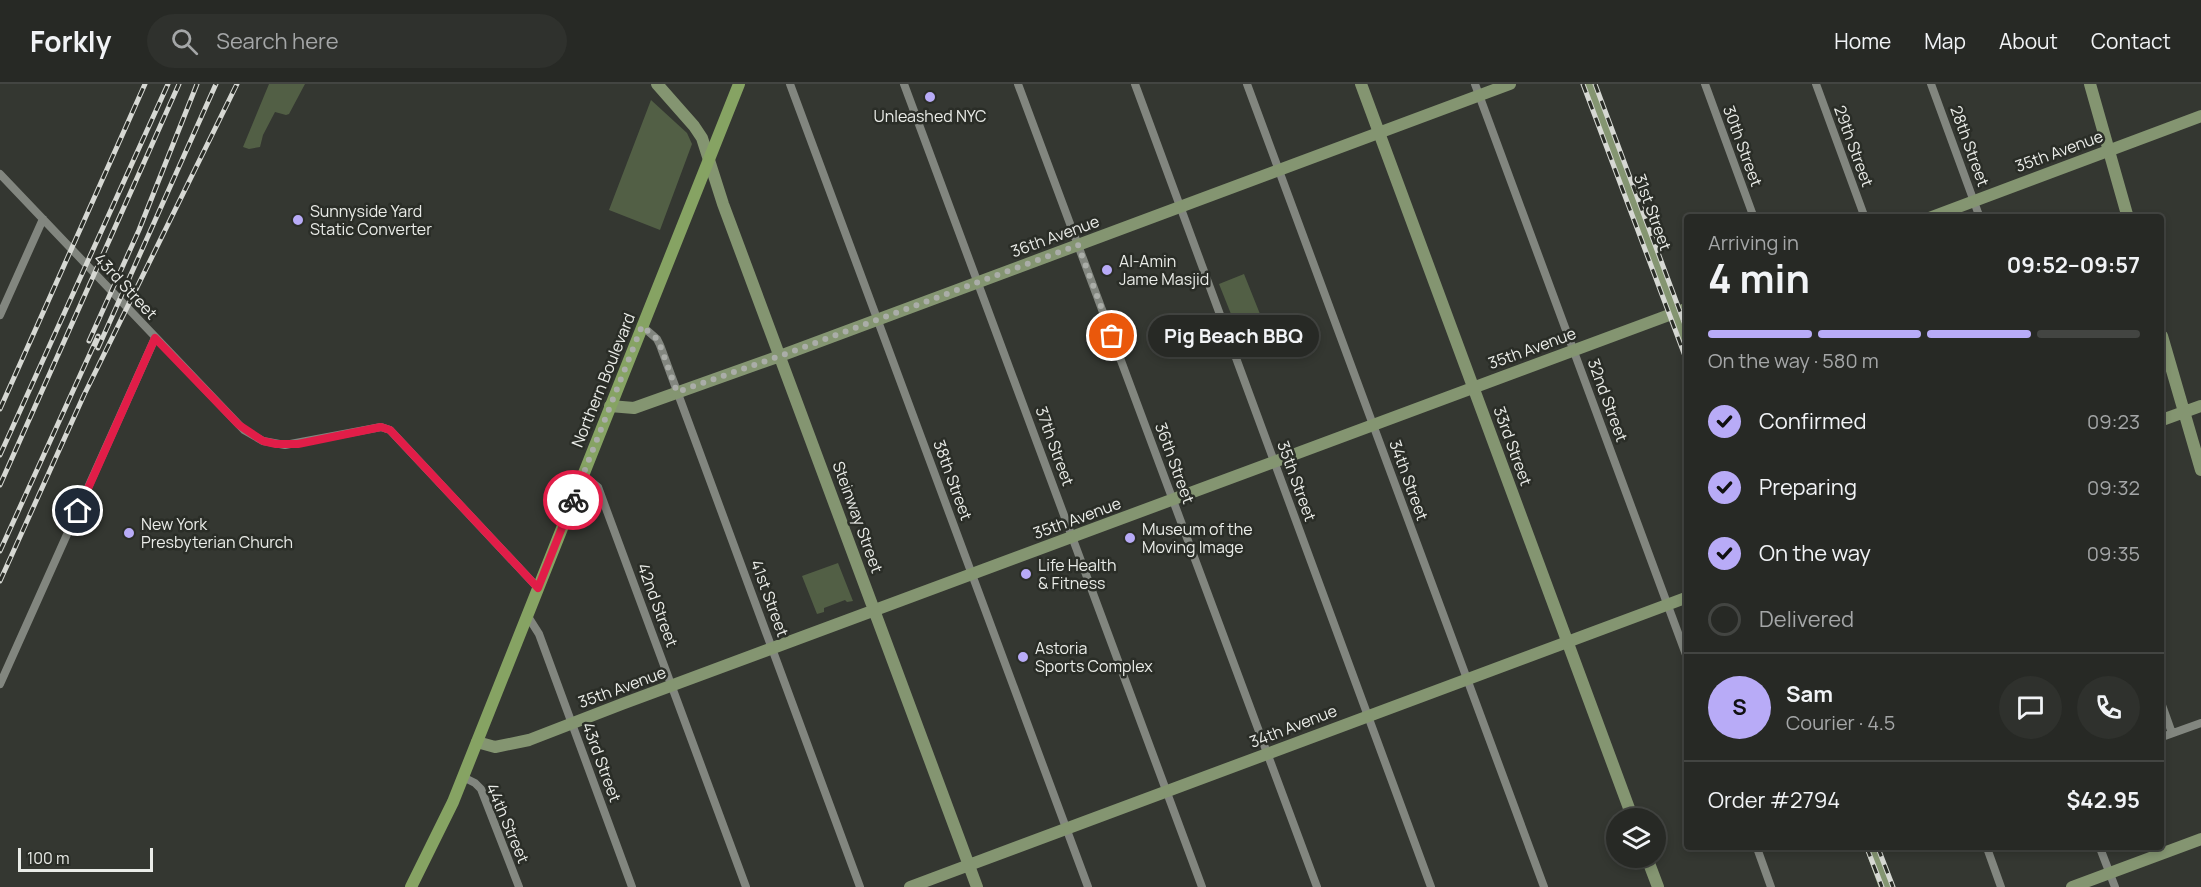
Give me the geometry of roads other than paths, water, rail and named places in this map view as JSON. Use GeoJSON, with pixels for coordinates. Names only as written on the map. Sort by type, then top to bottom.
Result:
{"type":"FeatureCollection","features":[{"type":"Feature","properties":{"kind":"main road","name":"Northern Boulevard"},"geometry":{"type":"LineString","coordinates":[[411,887],[440,833],[463,777],[739,84]]}},
{"type":"Feature","properties":{"kind":"street","name":"38th Street"},"geometry":{"type":"LineString","coordinates":[[790,84],[1088,887]]}},
{"type":"Feature","properties":{"kind":"street","name":"37th Street"},"geometry":{"type":"LineString","coordinates":[[904,84],[1202,887]]}},
{"type":"Feature","properties":{"kind":"street","name":"36th Street"},"geometry":{"type":"LineString","coordinates":[[1018,84],[1317,887]]}},
{"type":"Feature","properties":{"kind":"street","name":"35th Street"},"geometry":{"type":"LineString","coordinates":[[1135,84],[1431,887]]}},
{"type":"Feature","properties":{"kind":"street","name":"34th Street"},"geometry":{"type":"LineString","coordinates":[[1247,84],[1544,887]]}},
{"type":"Feature","properties":{"kind":"street","name":"33rd Street"},"geometry":{"type":"LineString","coordinates":[[1362,84],[1629,808]]}},
{"type":"Feature","properties":{"kind":"street","name":"36th Avenue"},"geometry":{"type":"LineString","coordinates":[[610,406],[634,408],[780,356],[1379,133],[1477,90],[1510,84]]}},
{"type":"Feature","properties":{"kind":"street","name":"31st Street"},"geometry":{"type":"LineString","coordinates":[[1588,84],[1684,341]]}},
{"type":"Feature","properties":{"kind":"street","name":"30th Street"},"geometry":{"type":"LineString","coordinates":[[1705,84],[1753,214]]}},
{"type":"Feature","properties":{"kind":"street","name":"29th Street"},"geometry":{"type":"LineString","coordinates":[[1816,84],[1864,214]]}},
{"type":"Feature","properties":{"kind":"street","name":"28th Street"},"geometry":{"type":"LineString","coordinates":[[1931,84],[1979,214]]}},
{"type":"Feature","properties":{"kind":"street"},"geometry":{"type":"LineString","coordinates":[[2090,84],[2127,214]]}},
{"type":"Feature","properties":{"kind":"street","name":"Steinway Street"},"geometry":{"type":"LineString","coordinates":[[660,87],[697,129],[704,141],[723,204],[976,887]]}},
{"type":"Feature","properties":{"kind":"street","name":"32nd Street"},"geometry":{"type":"LineString","coordinates":[[1477,90],[1684,649]]}},
{"type":"Feature","properties":{"kind":"street","name":"35th Avenue"},"geometry":{"type":"LineString","coordinates":[[1940,214],[2201,116]]}},
{"type":"Feature","properties":{"kind":"street","name":"43rd Street"},"geometry":{"type":"LineString","coordinates":[[0,174],[239,425],[263,441],[276,444],[298,444],[381,427],[394,433],[538,588]]}},
{"type":"Feature","properties":{"kind":"street"},"geometry":{"type":"LineString","coordinates":[[0,315],[43,219]]}},
{"type":"Feature","properties":{"kind":"street","name":"35th Avenue"},"geometry":{"type":"LineString","coordinates":[[477,742],[502,747],[541,736],[1684,309]]}},
{"type":"Feature","properties":{"kind":"street","name":"41st Street"},"geometry":{"type":"LineString","coordinates":[[642,326],[657,339],[660,345],[860,887]]}},
{"type":"Feature","properties":{"kind":"street"},"geometry":{"type":"LineString","coordinates":[[0,684],[155,338]]}},
{"type":"Feature","properties":{"kind":"street"},"geometry":{"type":"LineString","coordinates":[[2164,343],[2201,470]]}},
{"type":"Feature","properties":{"kind":"street"},"geometry":{"type":"LineString","coordinates":[[2164,419],[2201,406]]}},
{"type":"Feature","properties":{"kind":"street","name":"42nd Street"},"geometry":{"type":"LineString","coordinates":[[583,475],[598,487],[746,887]]}},
{"type":"Feature","properties":{"kind":"street","name":"34th Avenue"},"geometry":{"type":"LineString","coordinates":[[910,887],[1684,598]]}},
{"type":"Feature","properties":{"kind":"street","name":"43rd Street"},"geometry":{"type":"LineString","coordinates":[[527,615],[539,634],[632,887]]}},
{"type":"Feature","properties":{"kind":"street"},"geometry":{"type":"LineString","coordinates":[[2164,711],[2172,733]]}},
{"type":"Feature","properties":{"kind":"street"},"geometry":{"type":"LineString","coordinates":[[2164,736],[2201,723]]}},
{"type":"Feature","properties":{"kind":"street","name":"44th Street"},"geometry":{"type":"LineString","coordinates":[[463,777],[476,783],[481,789],[519,887]]}},
{"type":"Feature","properties":{"kind":"street"},"geometry":{"type":"LineString","coordinates":[[2072,887],[2201,839]]}},
{"type":"Feature","properties":{"kind":"street"},"geometry":{"type":"LineString","coordinates":[[1758,850],[1771,887]]}},
{"type":"Feature","properties":{"kind":"street"},"geometry":{"type":"LineString","coordinates":[[1872,850],[1885,887]]}},
{"type":"Feature","properties":{"kind":"street"},"geometry":{"type":"LineString","coordinates":[[1988,850],[2001,887]]}},
{"type":"Feature","properties":{"kind":"street"},"geometry":{"type":"LineString","coordinates":[[2101,850],[2115,887]]}},
{"type":"Feature","properties":{"kind":"street"},"geometry":{"type":"LineString","coordinates":[[1651,868],[1658,887]]}},
{"type":"Feature","properties":{"kind":"railway"},"geometry":{"type":"LineString","coordinates":[[0,409],[145,84]]}},
{"type":"Feature","properties":{"kind":"railway"},"geometry":{"type":"LineString","coordinates":[[0,455],[168,84]]}},
{"type":"Feature","properties":{"kind":"railway"},"geometry":{"type":"LineString","coordinates":[[0,485],[179,84]]}},
{"type":"Feature","properties":{"kind":"railway"},"geometry":{"type":"LineString","coordinates":[[89,341],[139,230],[197,84]]}},
{"type":"Feature","properties":{"kind":"railway"},"geometry":{"type":"LineString","coordinates":[[98,348],[216,84]]}},
{"type":"Feature","properties":{"kind":"railway"},"geometry":{"type":"LineString","coordinates":[[0,581],[84,395],[237,84]]}},
{"type":"Feature","properties":{"kind":"railway"},"geometry":{"type":"LineString","coordinates":[[1583,84],[1684,353]]}},
{"type":"Feature","properties":{"kind":"railway"},"geometry":{"type":"LineString","coordinates":[[1595,84],[1684,322]]}},
{"type":"Feature","properties":{"kind":"railway"},"geometry":{"type":"LineString","coordinates":[[0,551],[98,336]]}},
{"type":"Feature","properties":{"kind":"railway"},"geometry":{"type":"LineString","coordinates":[[1868,850],[1882,887]]}},
{"type":"Feature","properties":{"kind":"railway"},"geometry":{"type":"LineString","coordinates":[[1879,850],[1893,887]]}},
{"type":"Feature","properties":{"kind":"place","name":"Unleashed NYC"},"geometry":{"type":"Point","coordinates":[930,97]}},
{"type":"Feature","properties":{"kind":"place","name":"Sunnyside Yard Static Converter"},"geometry":{"type":"Point","coordinates":[298,220]}},
{"type":"Feature","properties":{"kind":"place","name":"Al-Amin Jame Masjid"},"geometry":{"type":"Point","coordinates":[1107,270]}},
{"type":"Feature","properties":{"kind":"place","name":"Pig Beach BBQ"},"geometry":{"type":"Point","coordinates":[1112,336]}},
{"type":"Feature","properties":{"kind":"place","name":"New York Presbyterian Church"},"geometry":{"type":"Point","coordinates":[129,533]}},
{"type":"Feature","properties":{"kind":"place","name":"Museum of the Moving Image"},"geometry":{"type":"Point","coordinates":[1130,538]}},
{"type":"Feature","properties":{"kind":"place","name":"Life Health & Fitness"},"geometry":{"type":"Point","coordinates":[1026,574]}},
{"type":"Feature","properties":{"kind":"place","name":"Astoria Sports Complex"},"geometry":{"type":"Point","coordinates":[1023,657]}}]}
